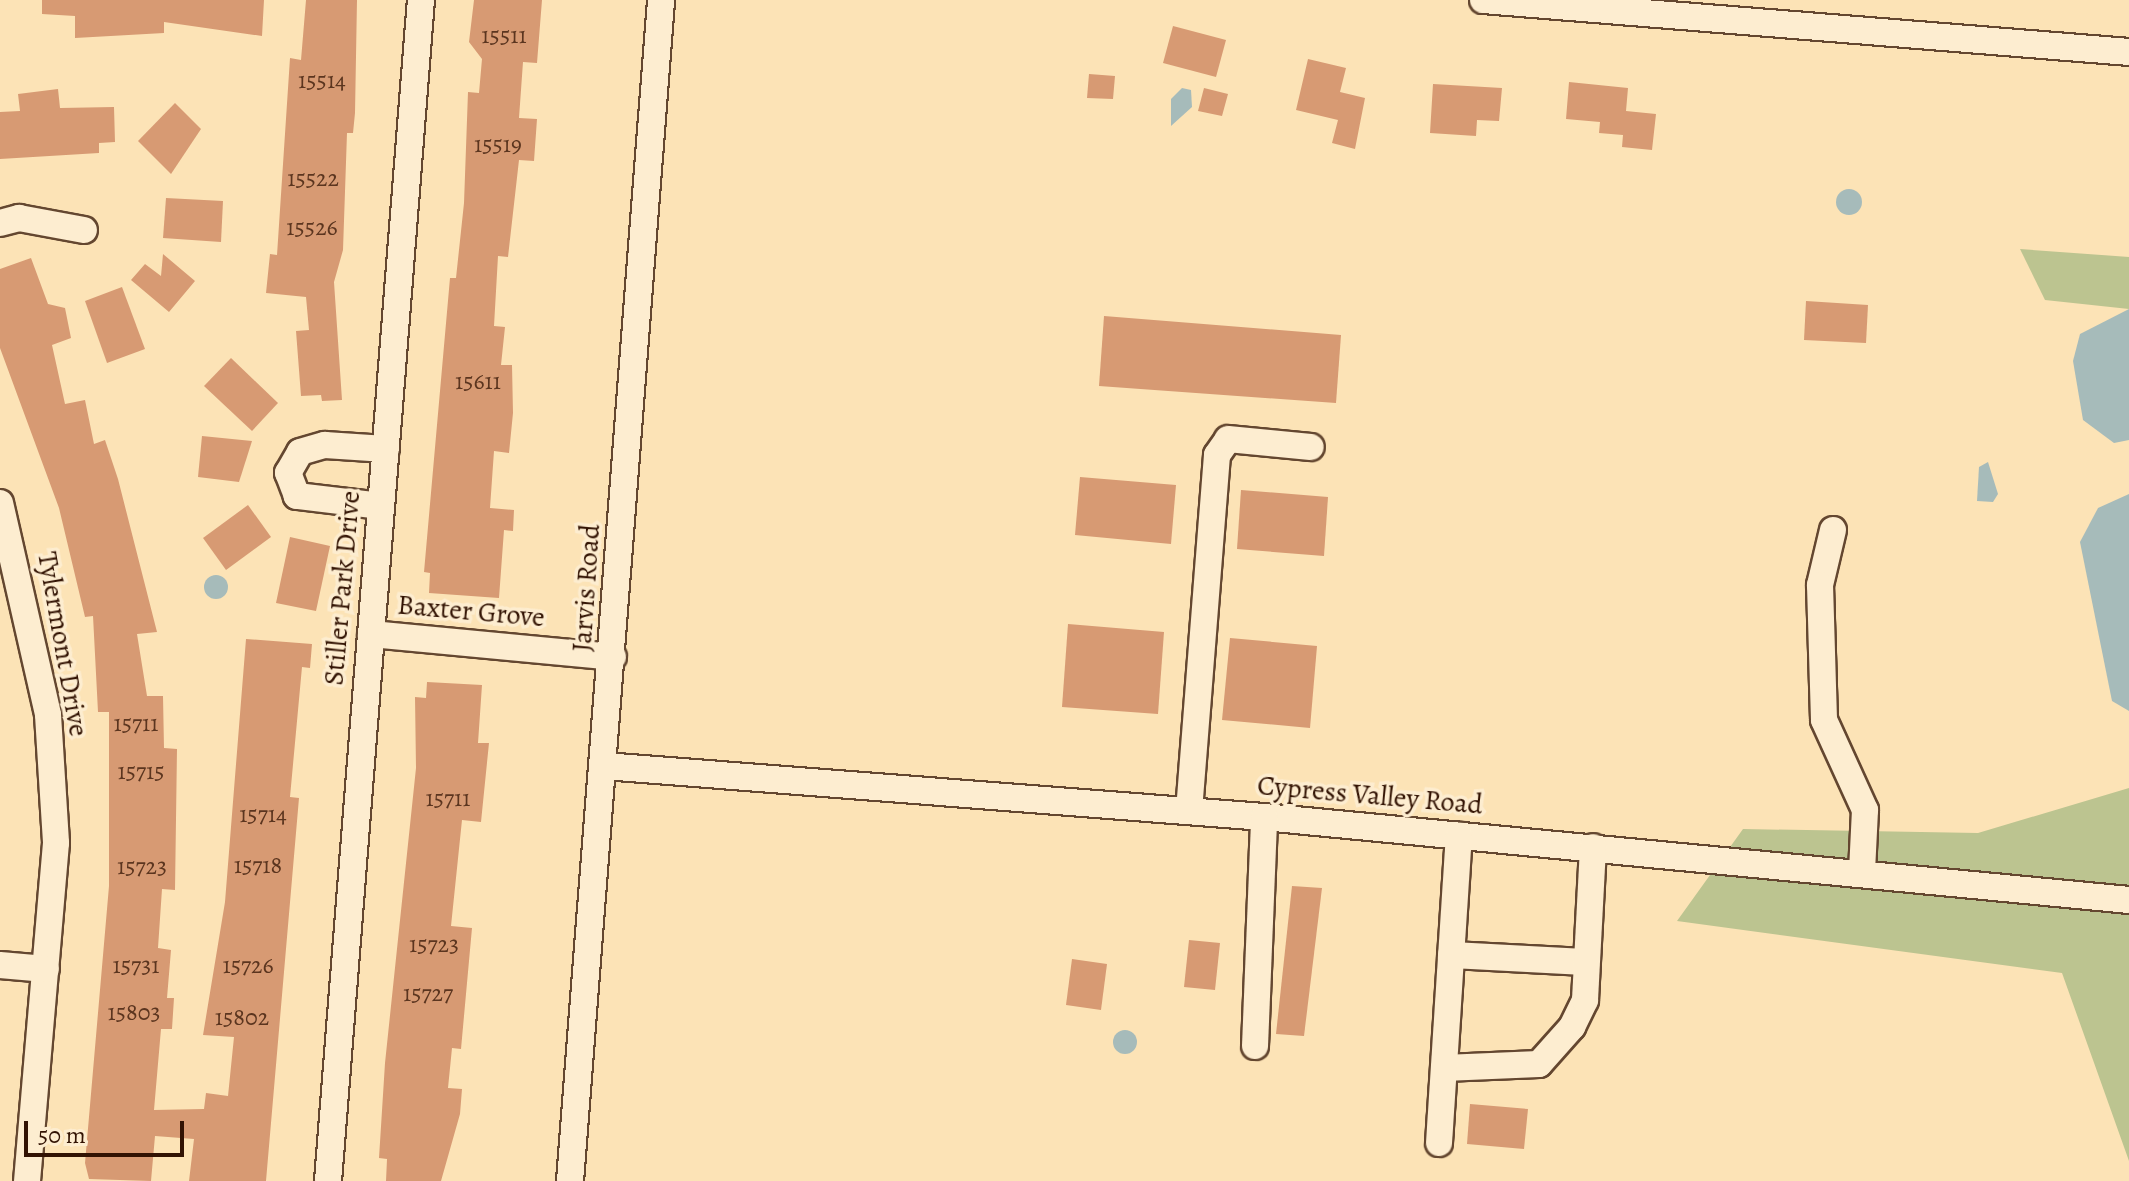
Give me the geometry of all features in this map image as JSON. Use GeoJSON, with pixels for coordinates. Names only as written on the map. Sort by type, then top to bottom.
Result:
{"type":"FeatureCollection","features":[{"type":"Feature","properties":{"kind":"street","name":"Stiller Park Drive"},"geometry":{"type":"LineString","coordinates":[[328,1181],[421,0]]}},
{"type":"Feature","properties":{"kind":"street","name":"Jarvis Road"},"geometry":{"type":"LineString","coordinates":[[570,1181],[613,657],[661,0]]}},
{"type":"Feature","properties":{"kind":"street"},"geometry":{"type":"LineString","coordinates":[[1483,0],[2129,52]]}},
{"type":"Feature","properties":{"kind":"street"},"geometry":{"type":"LineString","coordinates":[[0,223],[19,218],[84,230]]}},
{"type":"Feature","properties":{"kind":"street"},"geometry":{"type":"LineString","coordinates":[[1189,811],[1217,455],[1228,439],[1311,447]]}},
{"type":"Feature","properties":{"kind":"street"},"geometry":{"type":"LineString","coordinates":[[381,506],[297,496],[288,473],[300,452],[325,445],[386,449]]}},
{"type":"Feature","properties":{"kind":"street","name":"Tylermont Drive"},"geometry":{"type":"LineString","coordinates":[[0,503],[11,592],[48,715],[56,843],[27,1181]]}},
{"type":"Feature","properties":{"kind":"street"},"geometry":{"type":"LineString","coordinates":[[1833,530],[1820,585],[1822,695],[1831,744],[1865,810],[1862,872]]}},
{"type":"Feature","properties":{"kind":"street","name":"Baxter Grove"},"geometry":{"type":"LineString","coordinates":[[371,634],[613,657]]}},
{"type":"Feature","properties":{"kind":"street","name":"Cypress Valley Road"},"geometry":{"type":"LineString","coordinates":[[604,766],[1264,817],[2129,900]]}},
{"type":"Feature","properties":{"kind":"street"},"geometry":{"type":"LineString","coordinates":[[1255,1046],[1264,817]]}},
{"type":"Feature","properties":{"kind":"street"},"geometry":{"type":"LineString","coordinates":[[1439,1143],[1459,836]]}},
{"type":"Feature","properties":{"kind":"street"},"geometry":{"type":"LineString","coordinates":[[1444,1068],[1539,1064],[1585,1000],[1593,847]]}},
{"type":"Feature","properties":{"kind":"street"},"geometry":{"type":"LineString","coordinates":[[1451,955],[1586,962]]}},
{"type":"Feature","properties":{"kind":"street"},"geometry":{"type":"LineString","coordinates":[[0,965],[46,969]]}},
{"type":"Feature","properties":{"kind":"green space"},"geometry":{"type":"Polygon","coordinates":[[[2020,249],[2129,257],[2129,309],[2045,300],[2020,249]]]}},
{"type":"Feature","properties":{"kind":"green space"},"geometry":{"type":"Polygon","coordinates":[[[2129,788],[2129,1161],[2062,973],[1677,921],[1743,829],[1978,833],[2129,788]]]}},
{"type":"Feature","properties":{"kind":"shaded area"},"geometry":{"type":"Polygon","coordinates":[[[1182,88],[1191,90],[1192,107],[1171,126],[1171,99],[1182,88]]]}},
{"type":"Feature","properties":{"kind":"shaded area"},"geometry":{"type":"Polygon","coordinates":[[[1849,189],[1858,193],[1862,202],[1858,211],[1849,215],[1840,211],[1836,202],[1840,193],[1849,189]]]}},
{"type":"Feature","properties":{"kind":"shaded area"},"geometry":{"type":"Polygon","coordinates":[[[2129,309],[2129,440],[2114,443],[2083,420],[2073,361],[2080,334],[2129,309]]]}},
{"type":"Feature","properties":{"kind":"shaded area"},"geometry":{"type":"Polygon","coordinates":[[[1988,462],[1998,494],[1993,502],[1977,501],[1979,467],[1988,462]]]}},
{"type":"Feature","properties":{"kind":"shaded area"},"geometry":{"type":"Polygon","coordinates":[[[2129,494],[2129,711],[2112,701],[2080,542],[2098,508],[2129,494]]]}},
{"type":"Feature","properties":{"kind":"shaded area"},"geometry":{"type":"Polygon","coordinates":[[[216,575],[224,579],[228,587],[224,595],[216,599],[208,595],[204,587],[208,579],[216,575]]]}},
{"type":"Feature","properties":{"kind":"shaded area"},"geometry":{"type":"Polygon","coordinates":[[[1125,1030],[1133,1034],[1137,1042],[1133,1050],[1125,1054],[1117,1050],[1113,1042],[1117,1034],[1125,1030]]]}},
{"type":"Feature","properties":{"kind":"building"},"geometry":{"type":"Polygon","coordinates":[[[42,0],[264,0],[262,36],[164,22],[164,33],[75,38],[75,16],[42,14],[42,0]]]}},
{"type":"Feature","properties":{"kind":"building"},"geometry":{"type":"Polygon","coordinates":[[[306,0],[357,0],[355,113],[353,133],[347,133],[343,250],[334,282],[342,400],[322,401],[321,395],[301,396],[296,331],[309,330],[306,297],[266,293],[270,254],[277,255],[290,58],[301,60],[306,0]]]}},
{"type":"Feature","properties":{"kind":"building"},"geometry":{"type":"Polygon","coordinates":[[[474,0],[542,0],[537,63],[523,62],[519,118],[537,119],[534,161],[519,160],[508,257],[498,256],[494,326],[505,327],[501,365],[512,365],[513,413],[509,453],[494,451],[490,508],[514,510],[513,531],[504,530],[499,598],[429,593],[430,573],[424,572],[450,278],[456,278],[464,203],[468,92],[479,93],[482,59],[469,42],[474,0]]]}},
{"type":"Feature","properties":{"kind":"building"},"geometry":{"type":"Polygon","coordinates":[[[1173,26],[1226,40],[1216,77],[1163,63],[1173,26]]]}},
{"type":"Feature","properties":{"kind":"building"},"geometry":{"type":"Polygon","coordinates":[[[1308,59],[1346,68],[1340,92],[1365,98],[1355,149],[1332,143],[1338,120],[1296,110],[1308,59]]]}},
{"type":"Feature","properties":{"kind":"building"},"geometry":{"type":"Polygon","coordinates":[[[1089,74],[1115,76],[1113,99],[1087,98],[1089,74]]]}},
{"type":"Feature","properties":{"kind":"building"},"geometry":{"type":"Polygon","coordinates":[[[1569,82],[1628,88],[1626,111],[1656,114],[1652,150],[1622,147],[1623,135],[1599,133],[1600,122],[1566,119],[1569,82]]]}},
{"type":"Feature","properties":{"kind":"building"},"geometry":{"type":"Polygon","coordinates":[[[1433,84],[1502,88],[1499,121],[1477,120],[1476,136],[1430,133],[1433,84]]]}},
{"type":"Feature","properties":{"kind":"building"},"geometry":{"type":"Polygon","coordinates":[[[1204,88],[1228,94],[1222,116],[1198,111],[1204,88]]]}},
{"type":"Feature","properties":{"kind":"building"},"geometry":{"type":"Polygon","coordinates":[[[58,89],[60,108],[114,107],[115,142],[99,143],[99,153],[0,159],[0,112],[20,111],[18,94],[58,89]]]}},
{"type":"Feature","properties":{"kind":"building"},"geometry":{"type":"Polygon","coordinates":[[[175,103],[201,129],[171,174],[138,141],[175,103]]]}},
{"type":"Feature","properties":{"kind":"building"},"geometry":{"type":"Polygon","coordinates":[[[166,198],[223,201],[221,242],[163,238],[166,198]]]}},
{"type":"Feature","properties":{"kind":"building"},"geometry":{"type":"Polygon","coordinates":[[[163,254],[195,281],[169,312],[131,280],[145,264],[161,276],[163,254]]]}},
{"type":"Feature","properties":{"kind":"building"},"geometry":{"type":"Polygon","coordinates":[[[31,258],[48,304],[65,308],[71,338],[52,345],[65,404],[85,400],[94,444],[105,440],[118,479],[157,632],[137,634],[147,696],[163,696],[164,748],[177,749],[175,890],[162,889],[158,948],[171,950],[167,998],[174,998],[172,1029],[161,1029],[154,1110],[204,1109],[206,1093],[228,1096],[234,1037],[203,1035],[225,902],[246,639],[312,644],[310,668],[302,667],[290,797],[299,798],[266,1181],[189,1181],[194,1139],[155,1136],[151,1181],[89,1179],[85,1163],[109,886],[109,712],[98,712],[93,616],[85,617],[59,508],[0,348],[0,269],[31,258]]]}},
{"type":"Feature","properties":{"kind":"building"},"geometry":{"type":"Polygon","coordinates":[[[122,287],[145,349],[107,363],[85,301],[122,287]]]}},
{"type":"Feature","properties":{"kind":"building"},"geometry":{"type":"Polygon","coordinates":[[[1806,301],[1868,305],[1866,343],[1804,340],[1806,301]]]}},
{"type":"Feature","properties":{"kind":"building"},"geometry":{"type":"Polygon","coordinates":[[[1104,316],[1341,335],[1336,403],[1099,386],[1104,316]]]}},
{"type":"Feature","properties":{"kind":"building"},"geometry":{"type":"Polygon","coordinates":[[[231,358],[278,403],[252,431],[204,386],[231,358]]]}},
{"type":"Feature","properties":{"kind":"building"},"geometry":{"type":"Polygon","coordinates":[[[202,436],[252,441],[239,482],[198,477],[202,436]]]}},
{"type":"Feature","properties":{"kind":"building"},"geometry":{"type":"Polygon","coordinates":[[[1080,477],[1176,485],[1171,544],[1075,535],[1080,477]]]}},
{"type":"Feature","properties":{"kind":"building"},"geometry":{"type":"Polygon","coordinates":[[[1241,490],[1328,497],[1324,556],[1237,549],[1241,490]]]}},
{"type":"Feature","properties":{"kind":"building"},"geometry":{"type":"Polygon","coordinates":[[[248,505],[271,537],[226,570],[203,538],[248,505]]]}},
{"type":"Feature","properties":{"kind":"building"},"geometry":{"type":"Polygon","coordinates":[[[290,537],[330,546],[316,611],[276,603],[290,537]]]}},
{"type":"Feature","properties":{"kind":"building"},"geometry":{"type":"Polygon","coordinates":[[[1068,624],[1164,632],[1158,714],[1062,707],[1068,624]]]}},
{"type":"Feature","properties":{"kind":"building"},"geometry":{"type":"Polygon","coordinates":[[[1230,638],[1317,646],[1310,728],[1222,720],[1230,638]]]}},
{"type":"Feature","properties":{"kind":"building"},"geometry":{"type":"Polygon","coordinates":[[[427,682],[482,685],[478,743],[489,743],[481,822],[462,820],[451,926],[472,928],[461,1049],[452,1048],[448,1088],[462,1089],[460,1114],[441,1181],[386,1181],[387,1159],[379,1158],[385,1063],[416,768],[415,697],[426,698],[427,682]]]}},
{"type":"Feature","properties":{"kind":"building"},"geometry":{"type":"Polygon","coordinates":[[[1292,886],[1322,888],[1304,1036],[1276,1034],[1292,886]]]}},
{"type":"Feature","properties":{"kind":"building"},"geometry":{"type":"Polygon","coordinates":[[[1189,940],[1220,943],[1215,990],[1184,987],[1189,940]]]}},
{"type":"Feature","properties":{"kind":"building"},"geometry":{"type":"Polygon","coordinates":[[[1072,959],[1107,964],[1101,1010],[1066,1005],[1072,959]]]}},
{"type":"Feature","properties":{"kind":"building"},"geometry":{"type":"Polygon","coordinates":[[[1470,1104],[1528,1109],[1524,1149],[1467,1144],[1470,1104]]]}}]}
